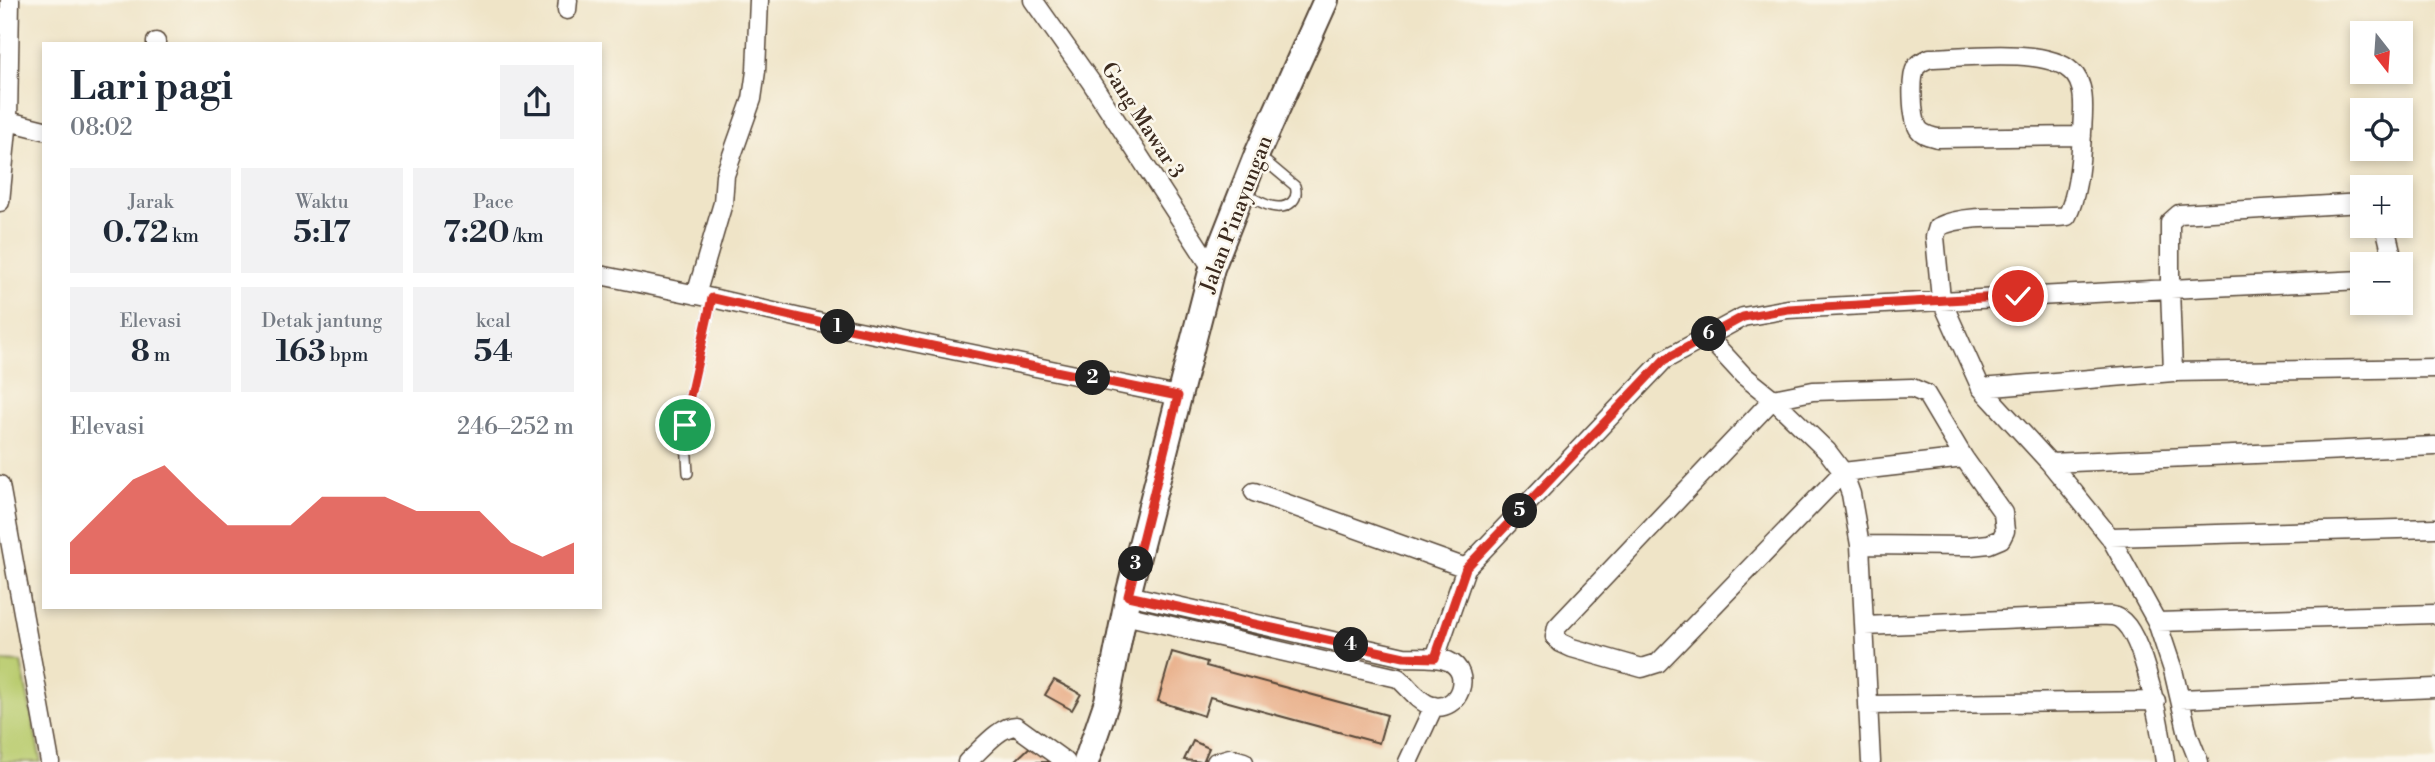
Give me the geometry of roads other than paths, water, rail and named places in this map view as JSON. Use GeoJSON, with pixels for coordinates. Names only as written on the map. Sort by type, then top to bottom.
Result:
{"type":"FeatureCollection","features":[{"type":"Feature","properties":{"kind":"main road","name":"Jalan Pinayungan"},"geometry":{"type":"LineString","coordinates":[[1086,762],[1107,701],[1126,605],[1212,268],[1257,155],[1326,0]]}},
{"type":"Feature","properties":{"kind":"street"},"geometry":{"type":"LineString","coordinates":[[0,202],[10,0]]}},
{"type":"Feature","properties":{"kind":"street"},"geometry":{"type":"LineString","coordinates":[[704,296],[723,203],[725,175],[752,99],[759,0]]}},
{"type":"Feature","properties":{"kind":"street","name":"Gang Mawar 3"},"geometry":{"type":"LineString","coordinates":[[1033,0],[1091,82],[1212,268]]}},
{"type":"Feature","properties":{"kind":"street"},"geometry":{"type":"LineString","coordinates":[[2082,136],[1937,138],[1923,134],[1915,117],[1915,69],[1920,62],[1930,58],[2020,56],[2051,59],[2072,71],[2079,83],[2083,101],[2082,136],[2073,204],[2067,216],[1970,219],[1938,227],[1934,237],[1941,299],[1981,388],[2050,463],[2110,537],[2157,622],[2173,670],[2188,734],[2199,762]]}},
{"type":"Feature","properties":{"kind":"street"},"geometry":{"type":"LineString","coordinates":[[4,119],[42,129]]}},
{"type":"Feature","properties":{"kind":"street"},"geometry":{"type":"LineString","coordinates":[[2173,372],[2170,222],[2179,214],[2350,204]]}},
{"type":"Feature","properties":{"kind":"street"},"geometry":{"type":"LineString","coordinates":[[602,275],[1178,396]]}},
{"type":"Feature","properties":{"kind":"street"},"geometry":{"type":"LineString","coordinates":[[1435,658],[1466,568],[1664,360],[1743,317],[1788,309],[1941,299],[2350,281]]}},
{"type":"Feature","properties":{"kind":"street"},"geometry":{"type":"LineString","coordinates":[[1707,336],[1743,375],[1827,451],[1843,472],[1852,494],[1860,545],[1871,762]]}},
{"type":"Feature","properties":{"kind":"street"},"geometry":{"type":"LineString","coordinates":[[1981,388],[2173,372],[2435,368]]}},
{"type":"Feature","properties":{"kind":"street"},"geometry":{"type":"LineString","coordinates":[[1860,545],[1970,546],[1989,544],[2001,539],[2005,530],[2003,513],[1926,394],[1912,388],[1813,391],[1773,400],[1557,627],[1555,636],[1561,643],[1572,648],[1642,668],[1658,663],[1843,472],[1965,458]]}},
{"type":"Feature","properties":{"kind":"street"},"geometry":{"type":"LineString","coordinates":[[2050,463],[2435,446]]}},
{"type":"Feature","properties":{"kind":"street"},"geometry":{"type":"LineString","coordinates":[[0,485],[50,762]]}},
{"type":"Feature","properties":{"kind":"street"},"geometry":{"type":"LineString","coordinates":[[1254,492],[1466,568]]}},
{"type":"Feature","properties":{"kind":"street"},"geometry":{"type":"LineString","coordinates":[[2110,537],[2435,528]]}},
{"type":"Feature","properties":{"kind":"street"},"geometry":{"type":"LineString","coordinates":[[1126,605],[1391,654],[1448,661],[1457,668],[1462,678],[1461,690],[1455,700],[1445,706],[1434,706],[1423,702],[1398,678],[1126,605]]}},
{"type":"Feature","properties":{"kind":"street"},"geometry":{"type":"LineString","coordinates":[[2157,622],[2435,614]]}},
{"type":"Feature","properties":{"kind":"street"},"geometry":{"type":"LineString","coordinates":[[1865,626],[2118,617],[2131,628],[2156,701],[2165,762]]}},
{"type":"Feature","properties":{"kind":"street"},"geometry":{"type":"LineString","coordinates":[[1386,675],[1391,654]]}},
{"type":"Feature","properties":{"kind":"street"},"geometry":{"type":"LineString","coordinates":[[2180,699],[2435,688]]}},
{"type":"Feature","properties":{"kind":"street"},"geometry":{"type":"LineString","coordinates":[[1868,705],[2156,701]]}},
{"type":"Feature","properties":{"kind":"street"},"geometry":{"type":"LineString","coordinates":[[1408,762],[1434,706]]}},
{"type":"Feature","properties":{"kind":"street"},"geometry":{"type":"LineString","coordinates":[[967,762],[999,734],[1010,726],[1016,726],[1066,762]]}},
{"type":"Feature","properties":{"kind":"street"},"geometry":{"type":"LineString","coordinates":[[1216,762],[1230,758],[1244,762]]}},
{"type":"Feature","properties":{"kind":"lane"},"geometry":{"type":"LineString","coordinates":[[1242,192],[1269,206],[1288,205],[1294,200],[1297,192],[1295,186],[1257,155]]}},
{"type":"Feature","properties":{"kind":"lane"},"geometry":{"type":"LineString","coordinates":[[688,473],[685,425],[704,296]]}}]}
